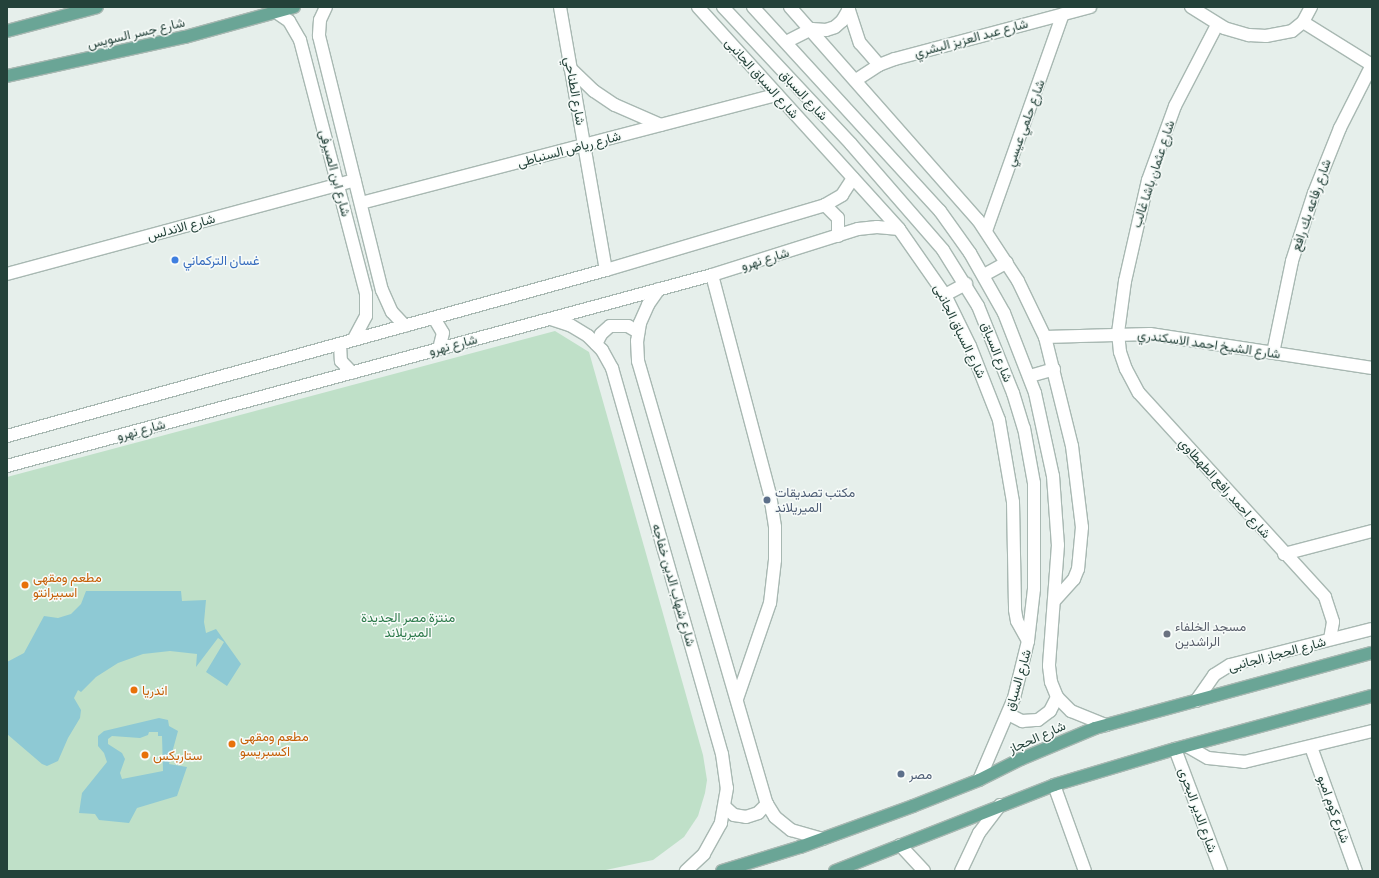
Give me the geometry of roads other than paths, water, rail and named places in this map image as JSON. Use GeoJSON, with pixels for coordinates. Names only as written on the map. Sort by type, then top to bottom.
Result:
{"type":"FeatureCollection","features":[{"type":"Feature","properties":{"kind":"main road"},"geometry":{"type":"LineString","coordinates":[[7,31],[70,11],[97,7]]}},
{"type":"Feature","properties":{"kind":"main road","name":"شارع جسر السويس"},"geometry":{"type":"LineString","coordinates":[[7,76],[185,37],[294,7]]}},
{"type":"Feature","properties":{"kind":"main road","name":"شارع الحجاز"},"geometry":{"type":"LineString","coordinates":[[722,871],[823,839],[980,780],[1021,759],[1106,725],[1372,652]]}},
{"type":"Feature","properties":{"kind":"main road"},"geometry":{"type":"LineString","coordinates":[[834,871],[1054,785],[1181,747],[1372,696]]}},
{"type":"Feature","properties":{"kind":"street","name":"شارع ابن الصيرفى"},"geometry":{"type":"LineString","coordinates":[[326,7],[320,20],[319,36],[385,299],[392,312],[405,326]]}},
{"type":"Feature","properties":{"kind":"street","name":"شارع الطناحي"},"geometry":{"type":"LineString","coordinates":[[560,7],[606,270]]}},
{"type":"Feature","properties":{"kind":"street","name":"شارع السباق الجانبى"},"geometry":{"type":"LineString","coordinates":[[698,7],[899,229],[945,295],[970,346],[999,420],[1012,502],[1015,610],[1017,621],[1028,641]]}},
{"type":"Feature","properties":{"kind":"street","name":"شارع السباق"},"geometry":{"type":"LineString","coordinates":[[723,7],[851,144],[935,239],[966,284],[1007,375],[1020,416],[1032,465],[1036,505],[1036,569],[1028,641],[1008,714],[980,780]]}},
{"type":"Feature","properties":{"kind":"street","name":"شارع السباق"},"geometry":{"type":"LineString","coordinates":[[752,7],[929,198],[961,239],[984,275],[1011,328],[1030,376],[1044,426],[1054,488],[1058,545],[1056,600],[1049,666],[1051,682],[1057,697],[1071,711],[1106,725]]}},
{"type":"Feature","properties":{"kind":"street"},"geometry":{"type":"LineString","coordinates":[[790,7],[812,29],[986,231],[1007,262],[1045,337],[1072,446],[1082,542],[1081,556],[1074,579],[1056,600]]}},
{"type":"Feature","properties":{"kind":"street","name":"شارع عبد العزيز البشري"},"geometry":{"type":"LineString","coordinates":[[856,80],[879,65],[1090,7]]}},
{"type":"Feature","properties":{"kind":"street"},"geometry":{"type":"LineString","coordinates":[[1191,7],[1217,25],[1240,33],[1266,36],[1285,34],[1303,22],[1311,7]]}},
{"type":"Feature","properties":{"kind":"street"},"geometry":{"type":"LineString","coordinates":[[786,42],[812,29],[835,26],[842,21],[848,8]]}},
{"type":"Feature","properties":{"kind":"street"},"geometry":{"type":"LineString","coordinates":[[848,8],[860,43],[879,65]]}},
{"type":"Feature","properties":{"kind":"street","name":"شارع ابن الصيرفى"},"geometry":{"type":"LineString","coordinates":[[276,12],[289,21],[298,35],[367,300],[364,322],[353,340]]}},
{"type":"Feature","properties":{"kind":"street","name":"شارع حلمي عيسي"},"geometry":{"type":"LineString","coordinates":[[986,231],[1063,14]]}},
{"type":"Feature","properties":{"kind":"street"},"geometry":{"type":"LineString","coordinates":[[1303,22],[1372,65]]}},
{"type":"Feature","properties":{"kind":"street","name":"شارع عثمان باشا غالب"},"geometry":{"type":"LineString","coordinates":[[1118,333],[1127,268],[1148,180],[1181,94],[1217,25]]}},
{"type":"Feature","properties":{"kind":"street","name":"شارع رفاعه بك رافع"},"geometry":{"type":"LineString","coordinates":[[1273,353],[1290,268],[1314,193],[1340,128],[1372,65]]}},
{"type":"Feature","properties":{"kind":"street"},"geometry":{"type":"LineString","coordinates":[[570,68],[588,85],[612,103],[661,125]]}},
{"type":"Feature","properties":{"kind":"street","name":"شارع رياض السنباطى"},"geometry":{"type":"LineString","coordinates":[[361,203],[777,95]]}},
{"type":"Feature","properties":{"kind":"street"},"geometry":{"type":"LineString","coordinates":[[835,158],[851,144]]}},
{"type":"Feature","properties":{"kind":"street"},"geometry":{"type":"LineString","coordinates":[[7,436],[606,270],[825,205],[842,195],[852,178]]}},
{"type":"Feature","properties":{"kind":"street","name":"شارع الاندلس"},"geometry":{"type":"LineString","coordinates":[[7,274],[355,180]]}},
{"type":"Feature","properties":{"kind":"street"},"geometry":{"type":"LineString","coordinates":[[825,205],[838,218],[838,236]]}},
{"type":"Feature","properties":{"kind":"street","name":"شارع نهرو"},"geometry":{"type":"LineString","coordinates":[[7,466],[712,275],[865,228],[899,229]]}},
{"type":"Feature","properties":{"kind":"street"},"geometry":{"type":"LineString","coordinates":[[984,275],[1007,262]]}},
{"type":"Feature","properties":{"kind":"street"},"geometry":{"type":"LineString","coordinates":[[712,275],[770,495],[775,527],[775,560],[770,603],[737,700]]}},
{"type":"Feature","properties":{"kind":"street"},"geometry":{"type":"LineString","coordinates":[[945,295],[966,284]]}},
{"type":"Feature","properties":{"kind":"street"},"geometry":{"type":"LineString","coordinates":[[659,289],[648,305],[638,332],[637,351],[640,370],[767,804],[775,817],[791,830],[823,839]]}},
{"type":"Feature","properties":{"kind":"street"},"geometry":{"type":"LineString","coordinates":[[434,318],[442,333],[439,349]]}},
{"type":"Feature","properties":{"kind":"street","name":"شارع شهاب الدين خفاجه"},"geometry":{"type":"LineString","coordinates":[[551,319],[579,330],[596,344],[607,359],[615,378],[722,754],[727,788],[725,808],[711,844],[686,871]]}},
{"type":"Feature","properties":{"kind":"street"},"geometry":{"type":"LineString","coordinates":[[596,344],[601,334],[610,326],[628,326],[638,332]]}},
{"type":"Feature","properties":{"kind":"street","name":"شارع الشيخ احمد الاسكندري"},"geometry":{"type":"LineString","coordinates":[[1045,337],[1118,333],[1150,334],[1372,368]]}},
{"type":"Feature","properties":{"kind":"street","name":"شارع احمد رافع الطهطاوي"},"geometry":{"type":"LineString","coordinates":[[1118,333],[1123,361],[1140,393],[1327,601],[1333,622],[1330,639]]}},
{"type":"Feature","properties":{"kind":"street"},"geometry":{"type":"LineString","coordinates":[[340,344],[341,360],[352,373]]}},
{"type":"Feature","properties":{"kind":"street"},"geometry":{"type":"LineString","coordinates":[[1030,376],[1054,369]]}},
{"type":"Feature","properties":{"kind":"street"},"geometry":{"type":"LineString","coordinates":[[1284,554],[1372,531]]}},
{"type":"Feature","properties":{"kind":"street","name":"شارع الحجاز الجانبى"},"geometry":{"type":"LineString","coordinates":[[1196,701],[1211,678],[1230,665],[1372,629]]}},
{"type":"Feature","properties":{"kind":"street"},"geometry":{"type":"LineString","coordinates":[[1008,714],[1022,721],[1038,720],[1050,711],[1057,697]]}},
{"type":"Feature","properties":{"kind":"street"},"geometry":{"type":"LineString","coordinates":[[1181,747],[1208,758],[1237,762],[1258,760],[1372,731]]}},
{"type":"Feature","properties":{"kind":"street","name":"شارع الدير البحرى"},"geometry":{"type":"LineString","coordinates":[[1181,747],[1221,871]]}},
{"type":"Feature","properties":{"kind":"street","name":"شارع كوم امبو"},"geometry":{"type":"LineString","coordinates":[[1311,747],[1356,871]]}},
{"type":"Feature","properties":{"kind":"street"},"geometry":{"type":"LineString","coordinates":[[1054,785],[1086,871]]}},
{"type":"Feature","properties":{"kind":"street"},"geometry":{"type":"LineString","coordinates":[[725,808],[734,815],[746,817],[758,813],[767,804]]}},
{"type":"Feature","properties":{"kind":"street"},"geometry":{"type":"LineString","coordinates":[[961,871],[979,834],[1000,805]]}},
{"type":"Feature","properties":{"kind":"street"},"geometry":{"type":"LineString","coordinates":[[900,844],[924,871]]}},
{"type":"Feature","properties":{"kind":"water"},"geometry":{"type":"Polygon","coordinates":[[[86,591],[181,591],[182,601],[206,600],[204,622],[206,633],[216,629],[241,664],[227,686],[206,672],[224,642],[218,638],[196,667],[197,654],[170,651],[143,654],[118,663],[96,677],[81,692],[78,690],[74,698],[81,710],[80,718],[68,738],[58,761],[47,766],[42,764],[7,734],[7,662],[24,653],[44,616],[58,618],[71,614],[81,604],[86,591]]]}},
{"type":"Feature","properties":{"kind":"water"},"geometry":{"type":"Polygon","coordinates":[[[159,718],[168,720],[169,726],[178,731],[169,764],[187,767],[177,796],[137,808],[129,823],[99,820],[95,814],[79,813],[82,793],[107,762],[104,753],[98,746],[98,736],[104,731],[159,718]],[[149,732],[148,735],[140,738],[112,736],[108,739],[108,744],[122,753],[125,759],[120,773],[122,779],[163,771],[162,736],[158,736],[158,732],[149,732]]]}},
{"type":"Feature","properties":{"kind":"place","name":"غسان التركماني"},"geometry":{"type":"Point","coordinates":[175,260]}},
{"type":"Feature","properties":{"kind":"place","name":"مكتب تصديقات الميريلاند"},"geometry":{"type":"Point","coordinates":[767,500]}},
{"type":"Feature","properties":{"kind":"place","name":"مطعم ومقهى اسبيرانتو"},"geometry":{"type":"Point","coordinates":[25,585]}},
{"type":"Feature","properties":{"kind":"place","name":"مسجد الخلفاء الراشدين"},"geometry":{"type":"Point","coordinates":[1167,634]}},
{"type":"Feature","properties":{"kind":"place","name":"اندريا"},"geometry":{"type":"Point","coordinates":[134,690]}},
{"type":"Feature","properties":{"kind":"place","name":"مطعم ومقهى اكسبريسو"},"geometry":{"type":"Point","coordinates":[232,744]}},
{"type":"Feature","properties":{"kind":"place","name":"ستاربكس"},"geometry":{"type":"Point","coordinates":[145,755]}},
{"type":"Feature","properties":{"kind":"place","name":"مصر"},"geometry":{"type":"Point","coordinates":[901,774]}},
{"type":"Feature","properties":{"kind":"park label","name":"منتزة مصر الجديدة الميريلاند"},"geometry":{"type":"Point","coordinates":[408,626]}}]}
